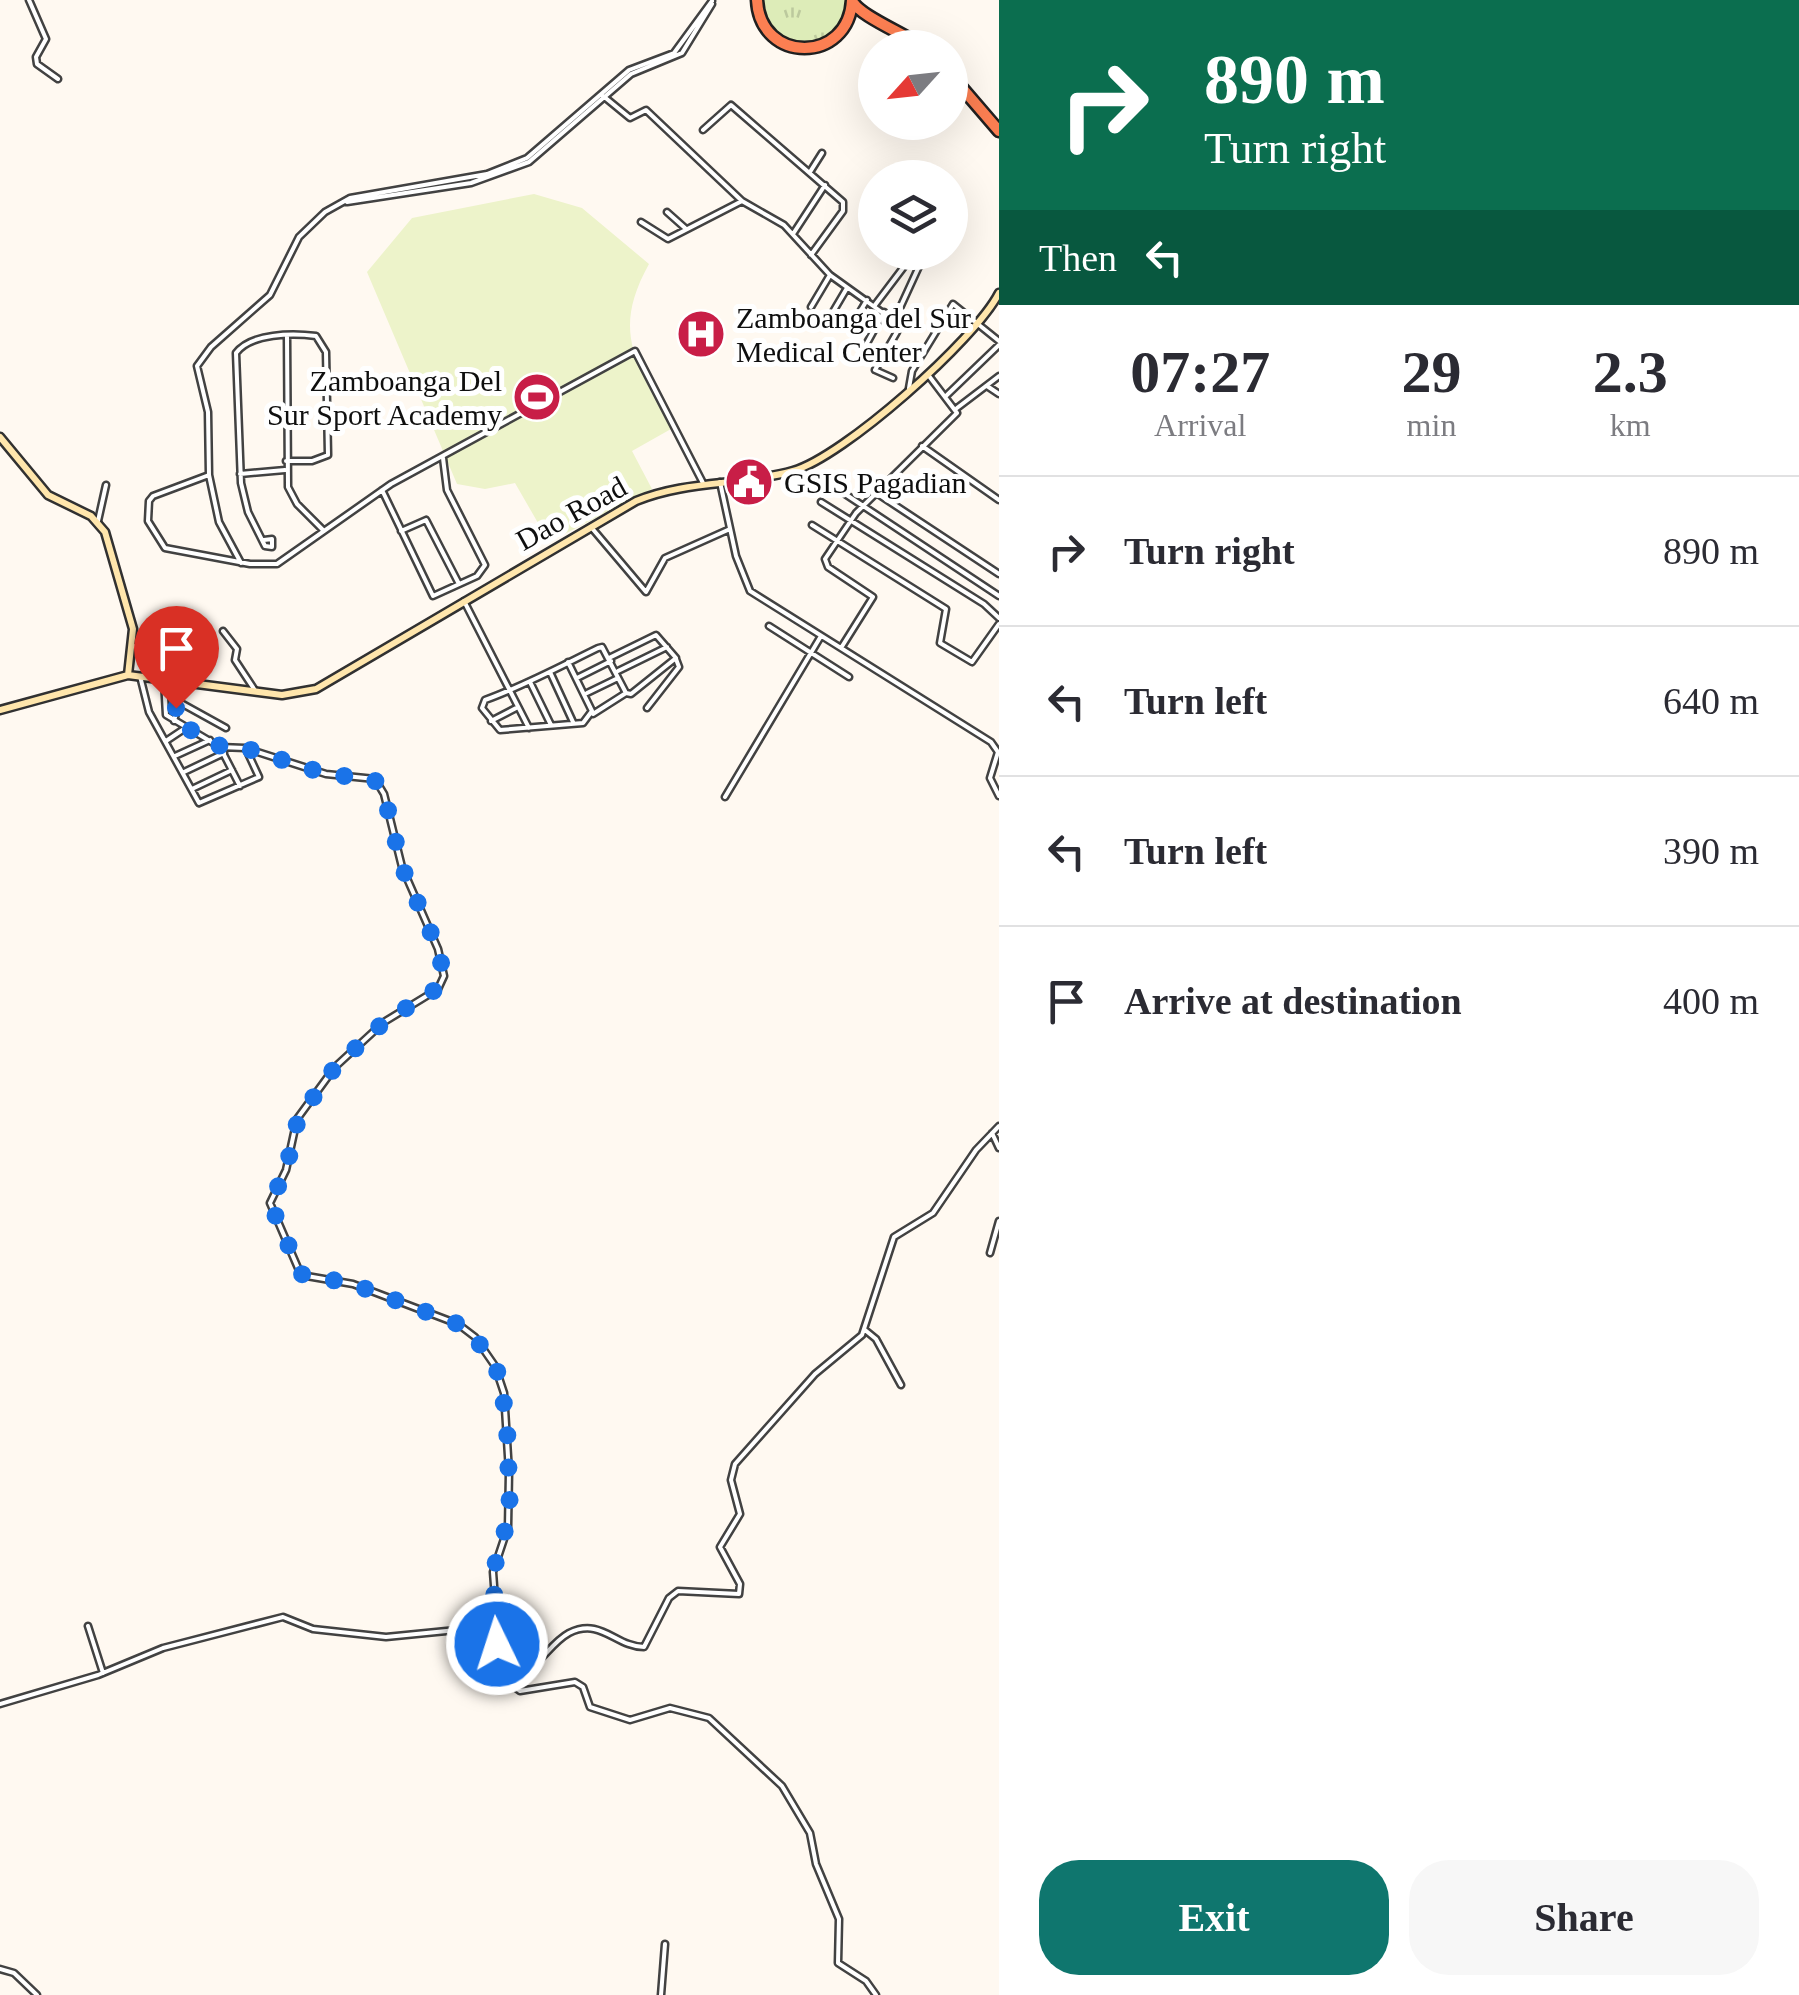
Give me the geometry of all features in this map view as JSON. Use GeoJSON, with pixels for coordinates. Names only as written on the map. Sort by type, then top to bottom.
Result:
{"type":"FeatureCollection","features":[{"type":"Feature","properties":{"kind":"highway"},"geometry":{"type":"LineString","coordinates":[[757,0],[768,32],[794,48],[812,49],[830,42],[849,18],[852,0]]}},
{"type":"Feature","properties":{"kind":"highway"},"geometry":{"type":"LineString","coordinates":[[852,0],[864,14],[899,30]]}},
{"type":"Feature","properties":{"kind":"highway"},"geometry":{"type":"LineString","coordinates":[[849,18],[864,14]]}},
{"type":"Feature","properties":{"kind":"highway"},"geometry":{"type":"LineString","coordinates":[[968,95],[999,130]]}},
{"type":"Feature","properties":{"kind":"street"},"geometry":{"type":"LineString","coordinates":[[28,0],[46,39],[36,57],[38,64],[58,79]]}},
{"type":"Feature","properties":{"kind":"street"},"geometry":{"type":"LineString","coordinates":[[241,563],[219,522],[209,475],[210,429],[196,376],[200,360],[270,295],[295,244],[312,222],[342,203],[500,171],[528,158],[631,74],[682,53],[711,10],[712,0]]}},
{"type":"Feature","properties":{"kind":"street"},"geometry":{"type":"LineString","coordinates":[[602,95],[630,118],[646,110],[742,201],[794,234],[830,275],[894,321],[897,332],[874,370],[893,378]]}},
{"type":"Feature","properties":{"kind":"street"},"geometry":{"type":"LineString","coordinates":[[703,130],[732,105],[845,207],[811,255]]}},
{"type":"Feature","properties":{"kind":"street"},"geometry":{"type":"LineString","coordinates":[[810,172],[822,153]]}},
{"type":"Feature","properties":{"kind":"street"},"geometry":{"type":"LineString","coordinates":[[794,234],[825,185]]}},
{"type":"Feature","properties":{"kind":"street"},"geometry":{"type":"LineString","coordinates":[[641,222],[663,238],[742,201]]}},
{"type":"Feature","properties":{"kind":"street"},"geometry":{"type":"LineString","coordinates":[[667,212],[686,228]]}},
{"type":"Feature","properties":{"kind":"street"},"geometry":{"type":"LineString","coordinates":[[875,306],[909,260],[921,262],[894,321]]}},
{"type":"Feature","properties":{"kind":"street"},"geometry":{"type":"LineString","coordinates":[[811,307],[830,275]]}},
{"type":"Feature","properties":{"kind":"street"},"geometry":{"type":"LineString","coordinates":[[827,322],[847,288]]}},
{"type":"Feature","properties":{"kind":"street","name":"Dao Road"},"geometry":{"type":"LineString","coordinates":[[128,675],[294,695],[316,688],[651,495],[703,483],[774,476],[818,461],[909,388],[980,322],[999,293]]}},
{"type":"Feature","properties":{"kind":"street"},"geometry":{"type":"LineString","coordinates":[[851,327],[867,300]]}},
{"type":"Feature","properties":{"kind":"street"},"geometry":{"type":"LineString","coordinates":[[909,388],[912,372],[950,305],[960,306],[999,343],[947,395]]}},
{"type":"Feature","properties":{"kind":"street"},"geometry":{"type":"LineString","coordinates":[[862,352],[884,312]]}},
{"type":"Feature","properties":{"kind":"street"},"geometry":{"type":"LineString","coordinates":[[287,335],[286,470],[293,499],[324,531]]}},
{"type":"Feature","properties":{"kind":"street"},"geometry":{"type":"LineString","coordinates":[[264,540],[245,504],[240,474],[236,353],[246,344],[287,335],[316,336],[323,342],[328,455],[312,462],[286,461]]}},
{"type":"Feature","properties":{"kind":"street"},"geometry":{"type":"LineString","coordinates":[[209,475],[150,498],[150,530],[170,550],[241,563],[284,562],[382,490],[635,351],[703,483]]}},
{"type":"Feature","properties":{"kind":"street"},"geometry":{"type":"LineString","coordinates":[[926,372],[957,408]]}},
{"type":"Feature","properties":{"kind":"street"},"geometry":{"type":"LineString","coordinates":[[841,648],[873,596],[825,563],[838,539],[850,519],[956,415],[957,408],[999,376]]}},
{"type":"Feature","properties":{"kind":"street"},"geometry":{"type":"LineString","coordinates":[[987,386],[999,394]]}},
{"type":"Feature","properties":{"kind":"street"},"geometry":{"type":"LineString","coordinates":[[0,437],[48,496],[98,521],[108,540],[132,625],[133,646],[128,675],[0,710]]}},
{"type":"Feature","properties":{"kind":"street"},"geometry":{"type":"LineString","coordinates":[[922,446],[999,500]]}},
{"type":"Feature","properties":{"kind":"street"},"geometry":{"type":"LineString","coordinates":[[382,490],[431,594],[437,596],[477,576],[485,565],[447,490],[443,458]]}},
{"type":"Feature","properties":{"kind":"street"},"geometry":{"type":"LineString","coordinates":[[240,474],[286,470]]}},
{"type":"Feature","properties":{"kind":"street"},"geometry":{"type":"LineString","coordinates":[[720,482],[750,591],[996,746],[998,757],[990,778],[999,796]]}},
{"type":"Feature","properties":{"kind":"street"},"geometry":{"type":"LineString","coordinates":[[98,521],[106,484]]}},
{"type":"Feature","properties":{"kind":"street"},"geometry":{"type":"LineString","coordinates":[[832,486],[999,596]]}},
{"type":"Feature","properties":{"kind":"street"},"geometry":{"type":"LineString","coordinates":[[875,492],[999,574]]}},
{"type":"Feature","properties":{"kind":"street"},"geometry":{"type":"LineString","coordinates":[[812,525],[946,609],[940,644],[965,662],[972,662],[999,621],[984,604],[821,502]]}},
{"type":"Feature","properties":{"kind":"street"},"geometry":{"type":"LineString","coordinates":[[401,531],[426,520],[459,584]]}},
{"type":"Feature","properties":{"kind":"street"},"geometry":{"type":"LineString","coordinates":[[591,527],[646,592],[666,558],[730,529]]}},
{"type":"Feature","properties":{"kind":"street"},"geometry":{"type":"LineString","coordinates":[[464,601],[529,728]]}},
{"type":"Feature","properties":{"kind":"street"},"geometry":{"type":"LineString","coordinates":[[769,626],[849,677]]}},
{"type":"Feature","properties":{"kind":"street"},"geometry":{"type":"LineString","coordinates":[[222,632],[237,649],[235,660],[256,692]]}},
{"type":"Feature","properties":{"kind":"street"},"geometry":{"type":"LineString","coordinates":[[576,678],[656,635],[679,667],[647,708]]}},
{"type":"Feature","properties":{"kind":"street"},"geometry":{"type":"LineString","coordinates":[[725,796],[821,636]]}},
{"type":"Feature","properties":{"kind":"street"},"geometry":{"type":"LineString","coordinates":[[133,646],[155,649],[167,681],[164,710],[174,721],[220,746],[245,748],[326,774],[374,779],[384,794],[402,867],[438,949],[444,976],[438,988],[354,1048],[302,1111],[294,1128],[286,1170],[270,1203],[301,1274],[353,1284],[458,1324],[475,1337],[500,1376],[507,1426],[510,1513],[493,1572],[496,1626],[505,1674],[520,1691],[575,1682],[583,1686],[590,1708],[630,1720],[670,1708],[718,1724],[788,1793],[810,1833],[818,1870],[839,1919],[838,1963],[866,1981],[876,1995]]}},
{"type":"Feature","properties":{"kind":"street"},"geometry":{"type":"LineString","coordinates":[[626,693],[600,647],[482,704],[497,730],[583,722],[626,693],[631,694],[676,660]]}},
{"type":"Feature","properties":{"kind":"street"},"geometry":{"type":"LineString","coordinates":[[584,694],[667,647]]}},
{"type":"Feature","properties":{"kind":"street"},"geometry":{"type":"LineString","coordinates":[[568,662],[592,714]]}},
{"type":"Feature","properties":{"kind":"street"},"geometry":{"type":"LineString","coordinates":[[550,672],[573,722]]}},
{"type":"Feature","properties":{"kind":"street"},"geometry":{"type":"LineString","coordinates":[[140,676],[145,702],[202,804],[260,775],[245,748]]}},
{"type":"Feature","properties":{"kind":"street"},"geometry":{"type":"LineString","coordinates":[[530,682],[551,725]]}},
{"type":"Feature","properties":{"kind":"street"},"geometry":{"type":"LineString","coordinates":[[174,721],[179,702],[226,728]]}},
{"type":"Feature","properties":{"kind":"street"},"geometry":{"type":"LineString","coordinates":[[491,721],[518,706]]}},
{"type":"Feature","properties":{"kind":"street"},"geometry":{"type":"LineString","coordinates":[[166,741],[188,727]]}},
{"type":"Feature","properties":{"kind":"street"},"geometry":{"type":"LineString","coordinates":[[175,756],[210,740]]}},
{"type":"Feature","properties":{"kind":"street"},"geometry":{"type":"LineString","coordinates":[[220,746],[240,786]]}},
{"type":"Feature","properties":{"kind":"street"},"geometry":{"type":"LineString","coordinates":[[184,772],[224,754]]}},
{"type":"Feature","properties":{"kind":"street"},"geometry":{"type":"LineString","coordinates":[[192,789],[232,770]]}},
{"type":"Feature","properties":{"kind":"street"},"geometry":{"type":"LineString","coordinates":[[505,1674],[526,1672],[559,1640],[587,1628],[605,1630],[644,1647],[670,1598],[678,1591],[739,1594],[740,1584],[720,1547],[740,1514],[732,1480],[735,1464],[815,1374],[864,1330],[894,1237],[934,1213],[999,1126]]}},
{"type":"Feature","properties":{"kind":"street"},"geometry":{"type":"LineString","coordinates":[[992,1133],[999,1148]]}},
{"type":"Feature","properties":{"kind":"street"},"geometry":{"type":"LineString","coordinates":[[990,1253],[999,1221]]}},
{"type":"Feature","properties":{"kind":"street"},"geometry":{"type":"LineString","coordinates":[[864,1330],[876,1339],[901,1385]]}},
{"type":"Feature","properties":{"kind":"street"},"geometry":{"type":"LineString","coordinates":[[0,1704],[103,1673],[163,1648],[283,1616],[313,1630],[386,1637],[496,1626]]}},
{"type":"Feature","properties":{"kind":"street"},"geometry":{"type":"LineString","coordinates":[[88,1626],[103,1673]]}},
{"type":"Feature","properties":{"kind":"street"},"geometry":{"type":"LineString","coordinates":[[661,1995],[665,1944]]}},
{"type":"Feature","properties":{"kind":"street"},"geometry":{"type":"LineString","coordinates":[[0,1969],[14,1973],[38,1995]]}},
{"type":"Feature","properties":{"kind":"green space"},"geometry":{"type":"Polygon","coordinates":[[[762,0],[849,0],[847,16],[824,43],[790,44],[768,25],[762,0]]]}},
{"type":"Feature","properties":{"kind":"green space","name":"Zamboanga Del Sur Sport Academy"},"geometry":{"type":"Polygon","coordinates":[[[534,194],[582,208],[649,264],[637,289],[630,330],[639,367],[671,429],[632,451],[652,489],[549,542],[515,483],[485,489],[457,484],[367,272],[412,218],[534,194]]]}},
{"type":"Feature","properties":{"kind":"place","name":"Zamboanga del Sur Medical Center"},"geometry":{"type":"Point","coordinates":[701,334]}},
{"type":"Feature","properties":{"kind":"place","name":"Zamboanga Del Sur Sport Academy"},"geometry":{"type":"Point","coordinates":[537,397]}},
{"type":"Feature","properties":{"kind":"place","name":"GSIS Pagadian"},"geometry":{"type":"Point","coordinates":[749,482]}},
{"type":"Feature","properties":{"kind":"route"},"geometry":{"type":"LineString","coordinates":[[176,708],[174,721],[224,748],[245,748],[286,764],[338,777],[374,779],[384,794],[408,884],[438,949],[444,976],[438,988],[384,1022],[354,1048],[302,1111],[294,1128],[286,1170],[270,1203],[274,1219],[291,1245],[297,1271],[308,1278],[353,1284],[458,1324],[484,1348],[500,1376],[507,1426],[510,1513],[493,1572],[497,1644]]}}]}
